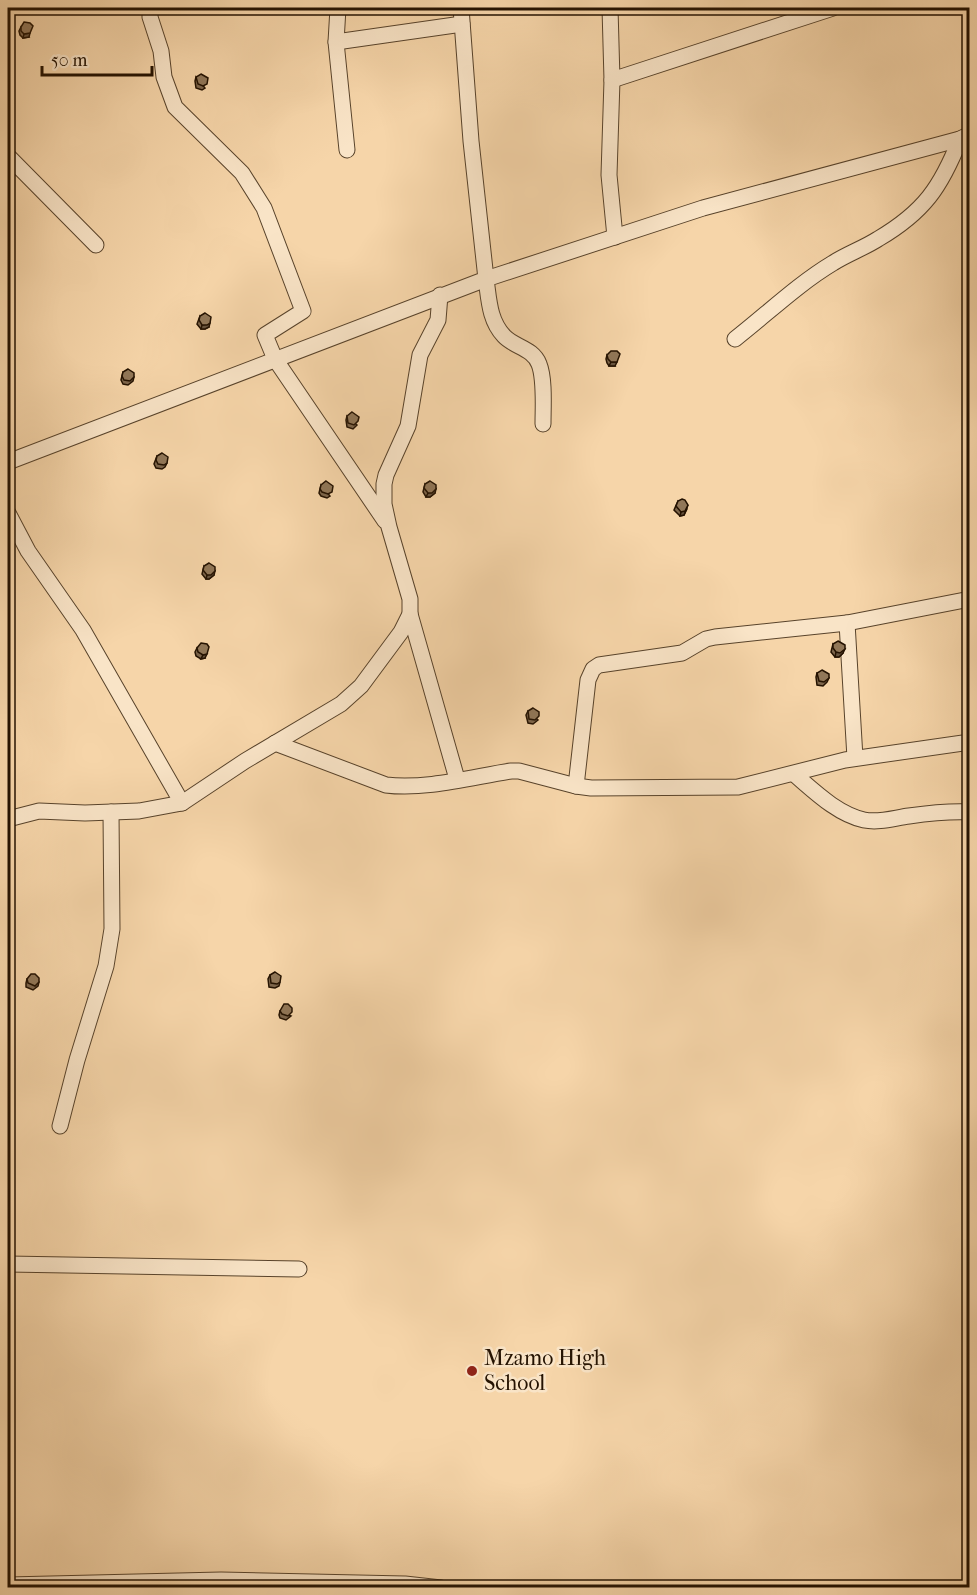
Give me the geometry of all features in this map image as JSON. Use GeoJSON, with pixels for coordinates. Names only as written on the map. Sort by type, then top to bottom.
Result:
{"type":"FeatureCollection","features":[{"type":"Feature","properties":{"kind":"street"},"geometry":{"type":"LineString","coordinates":[[150,8],[150,17],[161,51],[164,77],[176,107],[242,173],[264,208],[303,311],[265,335],[274,359],[389,527]]}},
{"type":"Feature","properties":{"kind":"street"},"geometry":{"type":"LineString","coordinates":[[338,8],[336,42],[347,150]]}},
{"type":"Feature","properties":{"kind":"street"},"geometry":{"type":"LineString","coordinates":[[461,8],[471,141],[491,313],[504,337],[533,354],[539,364],[543,424]]}},
{"type":"Feature","properties":{"kind":"street"},"geometry":{"type":"LineString","coordinates":[[610,8],[612,80],[609,175],[615,237]]}},
{"type":"Feature","properties":{"kind":"street"},"geometry":{"type":"LineString","coordinates":[[612,80],[833,8]]}},
{"type":"Feature","properties":{"kind":"street"},"geometry":{"type":"LineString","coordinates":[[336,42],[462,24]]}},
{"type":"Feature","properties":{"kind":"street"},"geometry":{"type":"LineString","coordinates":[[8,462],[486,279],[703,208],[965,136]]}},
{"type":"Feature","properties":{"kind":"street"},"geometry":{"type":"LineString","coordinates":[[735,339],[833,263],[877,240],[910,219],[929,198],[947,171],[965,136]]}},
{"type":"Feature","properties":{"kind":"street"},"geometry":{"type":"LineString","coordinates":[[8,156],[96,245]]}},
{"type":"Feature","properties":{"kind":"street"},"geometry":{"type":"LineString","coordinates":[[440,295],[438,320],[420,356],[408,426],[386,475],[384,504],[410,599],[410,614],[457,779]]}},
{"type":"Feature","properties":{"kind":"street"},"geometry":{"type":"LineString","coordinates":[[8,513],[28,551],[83,630],[182,803]]}},
{"type":"Feature","properties":{"kind":"street"},"geometry":{"type":"LineString","coordinates":[[576,786],[588,680],[593,669],[599,665],[682,653],[706,639],[715,637],[847,623],[969,599]]}},
{"type":"Feature","properties":{"kind":"street"},"geometry":{"type":"LineString","coordinates":[[8,819],[39,811],[139,811],[182,803],[215,780],[341,704],[361,686],[401,633],[410,614]]}},
{"type":"Feature","properties":{"kind":"street"},"geometry":{"type":"LineString","coordinates":[[847,623],[855,758]]}},
{"type":"Feature","properties":{"kind":"street"},"geometry":{"type":"LineString","coordinates":[[275,743],[386,785],[400,786],[519,771],[591,788],[738,787],[855,758],[969,742]]}},
{"type":"Feature","properties":{"kind":"street"},"geometry":{"type":"LineString","coordinates":[[794,774],[839,809],[863,820],[888,820],[931,813],[969,812]]}},
{"type":"Feature","properties":{"kind":"street"},"geometry":{"type":"LineString","coordinates":[[60,1126],[77,1060],[106,966],[112,929],[111,812]]}},
{"type":"Feature","properties":{"kind":"street"},"geometry":{"type":"LineString","coordinates":[[8,1264],[299,1269]]}},
{"type":"Feature","properties":{"kind":"street"},"geometry":{"type":"LineString","coordinates":[[8,1585],[131,1584],[221,1580],[351,1582],[441,1587]]}},
{"type":"Feature","properties":{"kind":"building"},"geometry":{"type":"Polygon","coordinates":[[[24,22],[33,26],[30,33],[24,34],[21,31],[24,22]]]}},
{"type":"Feature","properties":{"kind":"building"},"geometry":{"type":"Polygon","coordinates":[[[201,74],[208,78],[207,84],[203,86],[198,84],[196,77],[201,74]]]}},
{"type":"Feature","properties":{"kind":"building"},"geometry":{"type":"Polygon","coordinates":[[[205,313],[211,317],[210,323],[202,325],[199,320],[200,316],[205,313]]]}},
{"type":"Feature","properties":{"kind":"building"},"geometry":{"type":"Polygon","coordinates":[[[611,351],[617,351],[620,354],[617,362],[611,362],[608,359],[607,355],[611,351]]]}},
{"type":"Feature","properties":{"kind":"building"},"geometry":{"type":"Polygon","coordinates":[[[128,369],[134,373],[130,381],[124,380],[122,376],[123,372],[128,369]]]}},
{"type":"Feature","properties":{"kind":"building"},"geometry":{"type":"Polygon","coordinates":[[[352,412],[359,417],[354,425],[348,423],[347,416],[352,412]]]}},
{"type":"Feature","properties":{"kind":"building"},"geometry":{"type":"Polygon","coordinates":[[[162,453],[168,457],[164,465],[158,464],[156,460],[157,456],[162,453]]]}},
{"type":"Feature","properties":{"kind":"building"},"geometry":{"type":"Polygon","coordinates":[[[326,481],[333,486],[332,492],[328,494],[320,489],[326,481]]]}},
{"type":"Feature","properties":{"kind":"building"},"geometry":{"type":"Polygon","coordinates":[[[430,481],[436,485],[436,489],[428,493],[424,488],[425,484],[430,481]]]}},
{"type":"Feature","properties":{"kind":"building"},"geometry":{"type":"Polygon","coordinates":[[[682,499],[688,505],[685,511],[681,512],[676,506],[682,499]]]}},
{"type":"Feature","properties":{"kind":"building"},"geometry":{"type":"Polygon","coordinates":[[[209,563],[215,567],[215,571],[207,575],[203,570],[204,566],[209,563]]]}},
{"type":"Feature","properties":{"kind":"building"},"geometry":{"type":"Polygon","coordinates":[[[838,641],[845,645],[845,649],[840,653],[833,648],[833,644],[838,641]]]}},
{"type":"Feature","properties":{"kind":"building"},"geometry":{"type":"Polygon","coordinates":[[[201,643],[209,647],[207,654],[203,655],[198,652],[197,648],[201,643]]]}},
{"type":"Feature","properties":{"kind":"building"},"geometry":{"type":"Polygon","coordinates":[[[822,670],[829,674],[829,678],[824,682],[819,681],[817,673],[822,670]]]}},
{"type":"Feature","properties":{"kind":"building"},"geometry":{"type":"Polygon","coordinates":[[[533,708],[539,712],[535,720],[529,719],[528,711],[533,708]]]}},
{"type":"Feature","properties":{"kind":"building"},"geometry":{"type":"Polygon","coordinates":[[[275,972],[281,976],[277,984],[271,983],[270,975],[275,972]]]}},
{"type":"Feature","properties":{"kind":"building"},"geometry":{"type":"Polygon","coordinates":[[[31,974],[39,978],[35,986],[28,983],[27,979],[31,974]]]}},
{"type":"Feature","properties":{"kind":"building"},"geometry":{"type":"Polygon","coordinates":[[[284,1004],[292,1008],[288,1016],[280,1011],[284,1004]]]}},
{"type":"Feature","properties":{"kind":"building"},"geometry":{"type":"Polygon","coordinates":[[[8,1128],[13,1132],[12,1137],[8,1140],[8,1128]]]}},
{"type":"Feature","properties":{"kind":"place","name":"Mzamo High School"},"geometry":{"type":"Point","coordinates":[472,1371]}}]}
